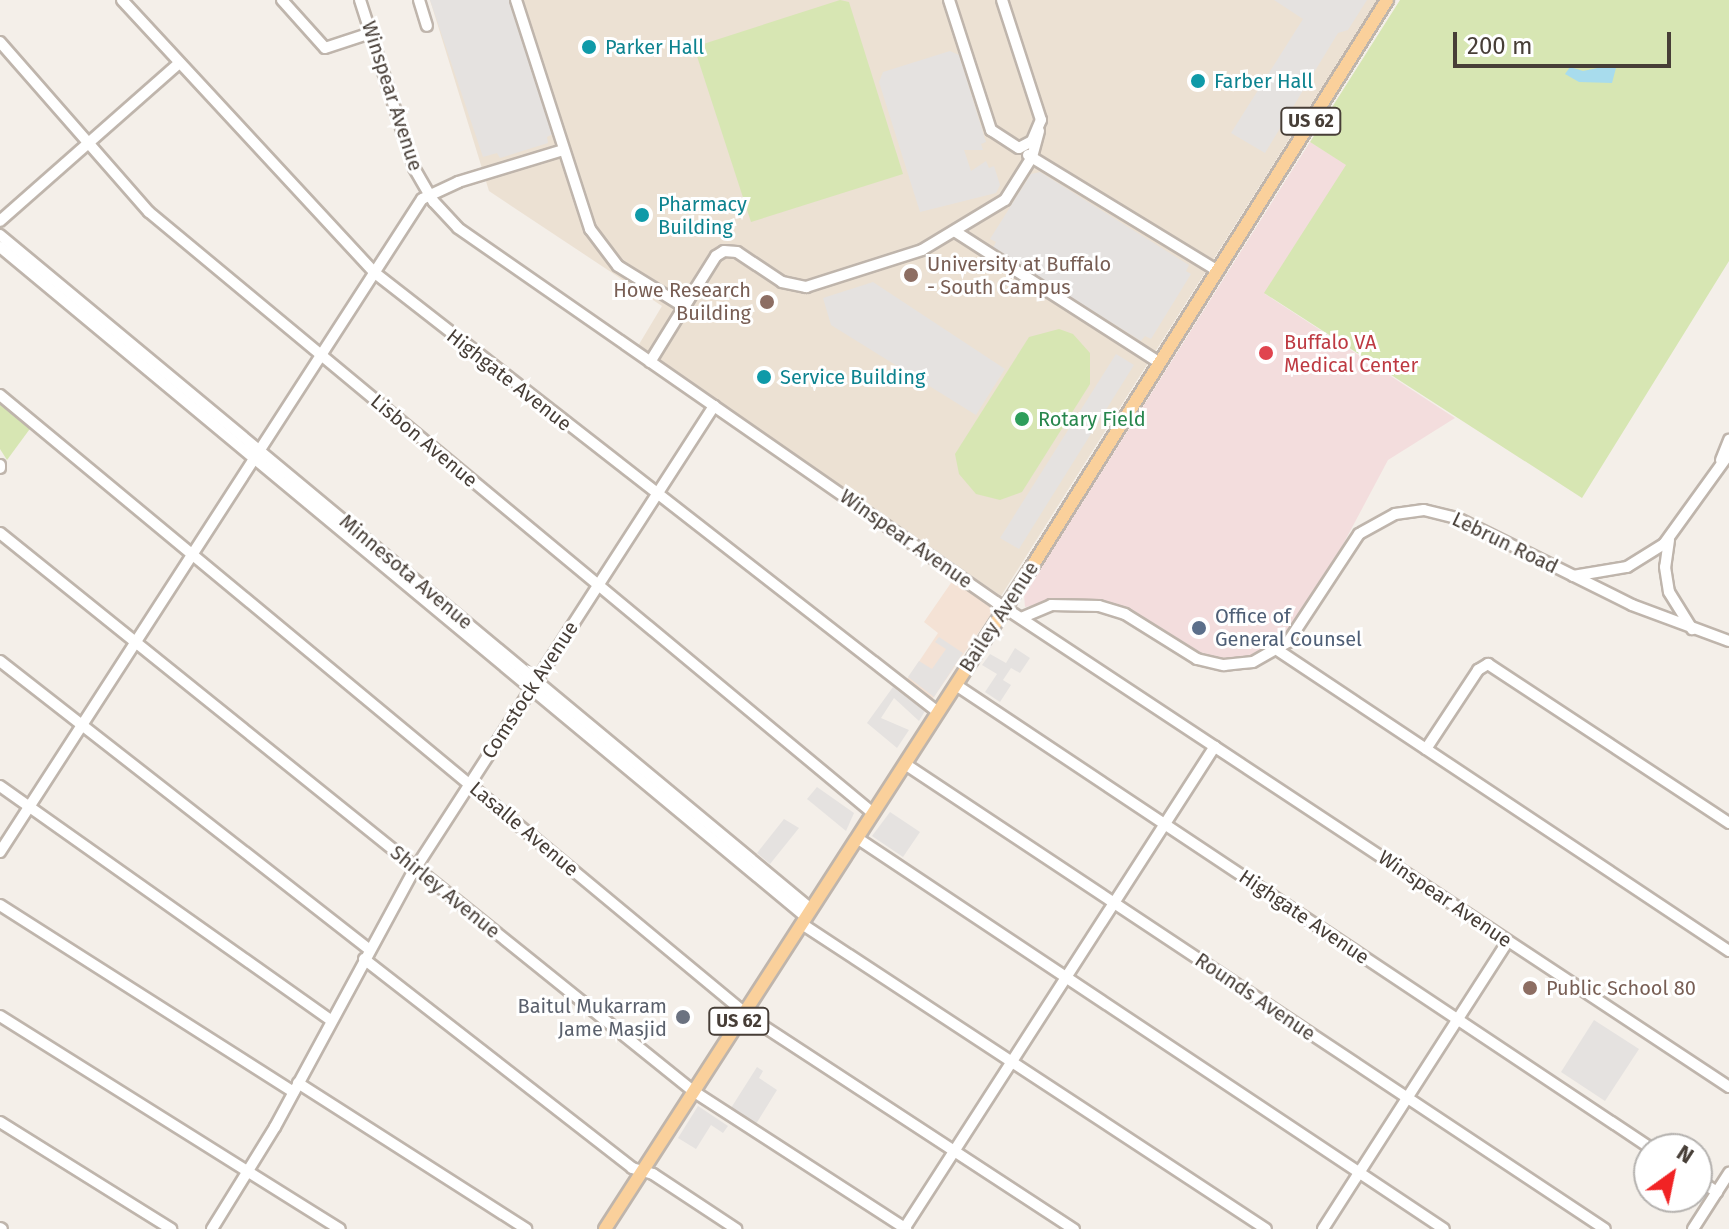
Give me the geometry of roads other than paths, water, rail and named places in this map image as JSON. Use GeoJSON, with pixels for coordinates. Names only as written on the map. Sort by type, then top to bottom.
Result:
{"type":"FeatureCollection","features":[{"type":"Feature","properties":{"kind":"main road","name":"Bailey Avenue"},"geometry":{"type":"LineString","coordinates":[[605,1229],[1006,608],[1387,0]]}},
{"type":"Feature","properties":{"kind":"street","name":"Highgate Avenue"},"geometry":{"type":"LineString","coordinates":[[122,0],[178,64],[375,273],[938,712]]}},
{"type":"Feature","properties":{"kind":"street"},"geometry":{"type":"LineString","coordinates":[[282,0],[325,48],[371,33]]}},
{"type":"Feature","properties":{"kind":"street","name":"Winspear Avenue"},"geometry":{"type":"LineString","coordinates":[[360,0],[414,168],[428,194],[472,239],[1006,608],[1729,1087]]}},
{"type":"Feature","properties":{"kind":"street"},"geometry":{"type":"LineString","coordinates":[[419,0],[427,26]]}},
{"type":"Feature","properties":{"kind":"street"},"geometry":{"type":"LineString","coordinates":[[516,0],[585,219],[603,250],[626,273],[684,307]]}},
{"type":"Feature","properties":{"kind":"street"},"geometry":{"type":"LineString","coordinates":[[949,0],[989,125],[1012,148],[1032,157],[1218,271]]}},
{"type":"Feature","properties":{"kind":"street"},"geometry":{"type":"LineString","coordinates":[[650,362],[716,256],[724,251],[737,252],[782,282],[806,287],[908,256],[956,232],[1005,200],[1032,157],[1039,131],[1039,113],[1002,0]]}},
{"type":"Feature","properties":{"kind":"street","name":"Lisbon Avenue"},"geometry":{"type":"LineString","coordinates":[[0,42],[149,212],[873,813]]}},
{"type":"Feature","properties":{"kind":"street"},"geometry":{"type":"LineString","coordinates":[[0,221],[178,64]]}},
{"type":"Feature","properties":{"kind":"street"},"geometry":{"type":"LineString","coordinates":[[1012,148],[1025,146],[1039,131]]}},
{"type":"Feature","properties":{"kind":"street"},"geometry":{"type":"LineString","coordinates":[[0,852],[428,194],[563,150]]}},
{"type":"Feature","properties":{"kind":"street"},"geometry":{"type":"LineString","coordinates":[[956,232],[1160,363]]}},
{"type":"Feature","properties":{"kind":"street","name":"Minnesota Avenue"},"geometry":{"type":"LineString","coordinates":[[0,235],[122,342],[671,798],[806,917],[1012,1061],[1266,1229]]}},
{"type":"Feature","properties":{"kind":"street","name":"Minnesota Avenue"},"geometry":{"type":"LineString","coordinates":[[0,247],[122,342]]}},
{"type":"Feature","properties":{"kind":"street","name":"Lasalle Avenue"},"geometry":{"type":"LineString","coordinates":[[0,395],[744,1012],[1074,1229]]}},
{"type":"Feature","properties":{"kind":"street","name":"Comstock Avenue"},"geometry":{"type":"LineString","coordinates":[[212,1229],[295,1088],[415,868],[714,406]]}},
{"type":"Feature","properties":{"kind":"street"},"geometry":{"type":"LineString","coordinates":[[1572,576],[1627,567],[1670,538],[1719,463],[1729,440]]}},
{"type":"Feature","properties":{"kind":"street"},"geometry":{"type":"LineString","coordinates":[[1719,463],[1729,454]]}},
{"type":"Feature","properties":{"kind":"street","name":"Lebrun Road"},"geometry":{"type":"LineString","coordinates":[[1279,651],[1359,534],[1401,512],[1457,518],[1572,576],[1693,631],[1729,641]]}},
{"type":"Feature","properties":{"kind":"street","name":"Shirley Avenue"},"geometry":{"type":"LineString","coordinates":[[0,533],[693,1091],[905,1229]]}},
{"type":"Feature","properties":{"kind":"street"},"geometry":{"type":"LineString","coordinates":[[1670,538],[1665,567],[1669,592],[1693,631]]}},
{"type":"Feature","properties":{"kind":"street"},"geometry":{"type":"LineString","coordinates":[[1021,618],[1039,608],[1087,604],[1125,614],[1188,655],[1212,663],[1253,662],[1279,651],[1729,951]]}},
{"type":"Feature","properties":{"kind":"street"},"geometry":{"type":"LineString","coordinates":[[0,661],[643,1171],[736,1229]]}},
{"type":"Feature","properties":{"kind":"street"},"geometry":{"type":"LineString","coordinates":[[1426,749],[1478,670],[1488,664],[1729,823]]}},
{"type":"Feature","properties":{"kind":"street","name":"Highgate Avenue"},"geometry":{"type":"LineString","coordinates":[[956,685],[1633,1136]]}},
{"type":"Feature","properties":{"kind":"street"},"geometry":{"type":"LineString","coordinates":[[905,1229],[1215,746]]}},
{"type":"Feature","properties":{"kind":"street","name":"Rounds Avenue"},"geometry":{"type":"LineString","coordinates":[[905,764],[1605,1229]]}},
{"type":"Feature","properties":{"kind":"street"},"geometry":{"type":"LineString","coordinates":[[0,786],[331,1020]]}},
{"type":"Feature","properties":{"kind":"street"},"geometry":{"type":"LineString","coordinates":[[857,838],[1444,1229]]}},
{"type":"Feature","properties":{"kind":"street"},"geometry":{"type":"LineString","coordinates":[[0,905],[526,1229]]}},
{"type":"Feature","properties":{"kind":"street"},"geometry":{"type":"LineString","coordinates":[[1323,1229],[1508,941]]}},
{"type":"Feature","properties":{"kind":"street"},"geometry":{"type":"LineString","coordinates":[[0,1016],[340,1229]]}},
{"type":"Feature","properties":{"kind":"street"},"geometry":{"type":"LineString","coordinates":[[0,1122],[171,1229]]}},
{"type":"Feature","properties":{"kind":"street"},"geometry":{"type":"LineString","coordinates":[[1693,1229],[1729,1173]]}},
{"type":"Feature","properties":{"kind":"street"},"geometry":{"type":"LineString","coordinates":[[1713,1189],[1717,1192]]}},
{"type":"Feature","properties":{"kind":"water"},"geometry":{"type":"Polygon","coordinates":[[[1617,64],[1612,83],[1579,82],[1565,74],[1570,67],[1583,71],[1617,64]]]}},
{"type":"Feature","properties":{"kind":"place","name":"Parker Hall"},"geometry":{"type":"Point","coordinates":[589,47]}},
{"type":"Feature","properties":{"kind":"place","name":"Farber Hall"},"geometry":{"type":"Point","coordinates":[1198,81]}},
{"type":"Feature","properties":{"kind":"place","name":"Pharmacy Building"},"geometry":{"type":"Point","coordinates":[642,215]}},
{"type":"Feature","properties":{"kind":"place","name":"University at Buffalo - South Campus"},"geometry":{"type":"Point","coordinates":[911,275]}},
{"type":"Feature","properties":{"kind":"place","name":"Howe Research Building"},"geometry":{"type":"Point","coordinates":[767,302]}},
{"type":"Feature","properties":{"kind":"place","name":"Buffalo VA Medical Center"},"geometry":{"type":"Point","coordinates":[1266,353]}},
{"type":"Feature","properties":{"kind":"place","name":"Service Building"},"geometry":{"type":"Point","coordinates":[764,377]}},
{"type":"Feature","properties":{"kind":"place","name":"Rotary Field"},"geometry":{"type":"Point","coordinates":[1022,419]}},
{"type":"Feature","properties":{"kind":"place","name":"Office of General Counsel"},"geometry":{"type":"Point","coordinates":[1199,628]}},
{"type":"Feature","properties":{"kind":"place","name":"Public School 80"},"geometry":{"type":"Point","coordinates":[1530,988]}},
{"type":"Feature","properties":{"kind":"place","name":"Baitul Mukarram Jame Masjid"},"geometry":{"type":"Point","coordinates":[683,1017]}}]}
